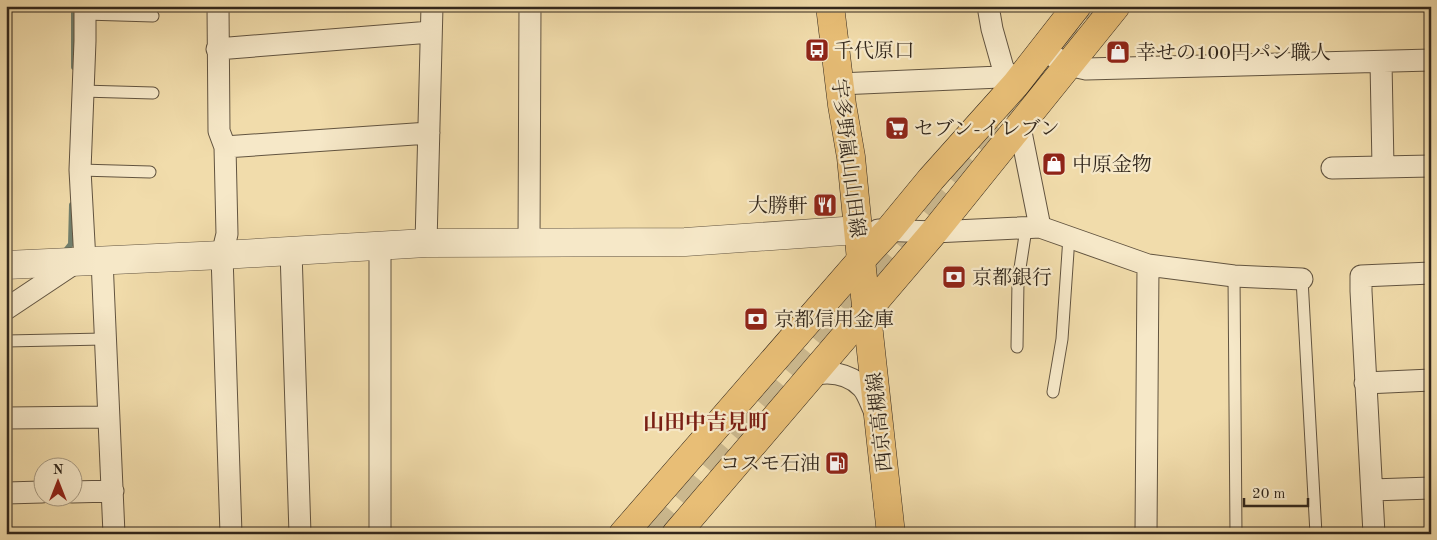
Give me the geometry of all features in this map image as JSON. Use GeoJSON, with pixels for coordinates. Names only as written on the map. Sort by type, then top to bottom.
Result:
{"type":"FeatureCollection","features":[{"type":"Feature","properties":{"kind":"main road","name":"宇多野嵐山山田線"},"geometry":{"type":"LineString","coordinates":[[830,6],[839,84],[851,157],[866,310]]}},
{"type":"Feature","properties":{"kind":"main road"},"geometry":{"type":"LineString","coordinates":[[623,534],[889,230],[931,179],[1016,84],[1078,6]]}},
{"type":"Feature","properties":{"kind":"main road"},"geometry":{"type":"LineString","coordinates":[[676,534],[934,232],[1116,6]]}},
{"type":"Feature","properties":{"kind":"main road","name":"西京高槻線"},"geometry":{"type":"LineString","coordinates":[[866,310],[891,534]]}},
{"type":"Feature","properties":{"kind":"street"},"geometry":{"type":"LineString","coordinates":[[218,6],[219,131],[225,147],[227,234],[222,255],[231,534]]}},
{"type":"Feature","properties":{"kind":"street"},"geometry":{"type":"LineString","coordinates":[[426,243],[432,6]]}},
{"type":"Feature","properties":{"kind":"street"},"geometry":{"type":"LineString","coordinates":[[529,243],[530,6]]}},
{"type":"Feature","properties":{"kind":"street"},"geometry":{"type":"LineString","coordinates":[[988,6],[992,29],[1003,68],[1016,84]]}},
{"type":"Feature","properties":{"kind":"street"},"geometry":{"type":"LineString","coordinates":[[85,10],[80,170],[88,261],[104,339],[114,534]]}},
{"type":"Feature","properties":{"kind":"street"},"geometry":{"type":"LineString","coordinates":[[217,49],[432,32]]}},
{"type":"Feature","properties":{"kind":"street"},"geometry":{"type":"LineString","coordinates":[[1044,50],[1068,65],[1086,68],[1431,60]]}},
{"type":"Feature","properties":{"kind":"street"},"geometry":{"type":"LineString","coordinates":[[1381,62],[1384,167]]}},
{"type":"Feature","properties":{"kind":"street"},"geometry":{"type":"LineString","coordinates":[[839,84],[1000,77],[1016,84]]}},
{"type":"Feature","properties":{"kind":"street"},"geometry":{"type":"LineString","coordinates":[[1020,127],[1033,228]]}},
{"type":"Feature","properties":{"kind":"street"},"geometry":{"type":"LineString","coordinates":[[225,147],[429,133]]}},
{"type":"Feature","properties":{"kind":"street"},"geometry":{"type":"LineString","coordinates":[[1332,168],[1431,166]]}},
{"type":"Feature","properties":{"kind":"street"},"geometry":{"type":"LineString","coordinates":[[6,265],[426,243],[685,242],[858,230],[934,232],[1033,228],[1069,237],[1148,265],[1234,276],[1302,279]]}},
{"type":"Feature","properties":{"kind":"street"},"geometry":{"type":"LineString","coordinates":[[380,246],[380,534]]}},
{"type":"Feature","properties":{"kind":"street"},"geometry":{"type":"LineString","coordinates":[[291,251],[300,534]]}},
{"type":"Feature","properties":{"kind":"street"},"geometry":{"type":"LineString","coordinates":[[6,309],[88,261]]}},
{"type":"Feature","properties":{"kind":"street"},"geometry":{"type":"LineString","coordinates":[[1146,534],[1148,265]]}},
{"type":"Feature","properties":{"kind":"street"},"geometry":{"type":"LineString","coordinates":[[1374,534],[1360,291],[1361,276],[1431,273]]}},
{"type":"Feature","properties":{"kind":"street"},"geometry":{"type":"LineString","coordinates":[[811,375],[824,372],[842,374],[859,385],[863,388],[878,419]]}},
{"type":"Feature","properties":{"kind":"street"},"geometry":{"type":"LineString","coordinates":[[1366,383],[1431,380]]}},
{"type":"Feature","properties":{"kind":"street"},"geometry":{"type":"LineString","coordinates":[[6,418],[108,417]]}},
{"type":"Feature","properties":{"kind":"street"},"geometry":{"type":"LineString","coordinates":[[1372,490],[1431,488]]}},
{"type":"Feature","properties":{"kind":"street"},"geometry":{"type":"LineString","coordinates":[[82,492],[113,491]]}},
{"type":"Feature","properties":{"kind":"street"},"geometry":{"type":"LineString","coordinates":[[6,493],[32,492]]}},
{"type":"Feature","properties":{"kind":"lane"},"geometry":{"type":"LineString","coordinates":[[85,10],[153,16]]}},
{"type":"Feature","properties":{"kind":"lane"},"geometry":{"type":"LineString","coordinates":[[82,91],[153,93]]}},
{"type":"Feature","properties":{"kind":"lane"},"geometry":{"type":"LineString","coordinates":[[80,170],[150,172]]}},
{"type":"Feature","properties":{"kind":"lane"},"geometry":{"type":"LineString","coordinates":[[1017,347],[1018,281],[1033,228]]}},
{"type":"Feature","properties":{"kind":"lane"},"geometry":{"type":"LineString","coordinates":[[1053,392],[1062,339],[1069,237]]}},
{"type":"Feature","properties":{"kind":"lane"},"geometry":{"type":"LineString","coordinates":[[1234,276],[1236,534]]}},
{"type":"Feature","properties":{"kind":"lane"},"geometry":{"type":"LineString","coordinates":[[1302,279],[1316,534]]}},
{"type":"Feature","properties":{"kind":"lane"},"geometry":{"type":"LineString","coordinates":[[6,341],[104,339]]}},
{"type":"Feature","properties":{"kind":"waterway"},"geometry":{"type":"LineString","coordinates":[[74,6],[74,67]]}},
{"type":"Feature","properties":{"kind":"waterway"},"geometry":{"type":"LineString","coordinates":[[63,254],[71,244],[72,205]]}},
{"type":"Feature","properties":{"kind":"tunnel"},"geometry":{"type":"LineString","coordinates":[[655,534],[1098,6]]}},
{"type":"Feature","properties":{"kind":"place","name":"千代原口"},"geometry":{"type":"Point","coordinates":[817,50]}},
{"type":"Feature","properties":{"kind":"place","name":"幸せの100円パン職人"},"geometry":{"type":"Point","coordinates":[1118,52]}},
{"type":"Feature","properties":{"kind":"place","name":"セブン-イレブン"},"geometry":{"type":"Point","coordinates":[897,128]}},
{"type":"Feature","properties":{"kind":"place","name":"中原金物"},"geometry":{"type":"Point","coordinates":[1054,164]}},
{"type":"Feature","properties":{"kind":"place","name":"大勝軒"},"geometry":{"type":"Point","coordinates":[825,205]}},
{"type":"Feature","properties":{"kind":"place","name":"京都銀行"},"geometry":{"type":"Point","coordinates":[954,277]}},
{"type":"Feature","properties":{"kind":"place","name":"京都信用金庫"},"geometry":{"type":"Point","coordinates":[756,319]}},
{"type":"Feature","properties":{"kind":"place","name":"コスモ石油"},"geometry":{"type":"Point","coordinates":[837,463]}},
{"type":"Feature","properties":{"kind":"district","name":"山田中吉見町"},"geometry":{"type":"Point","coordinates":[706,422]}}]}
